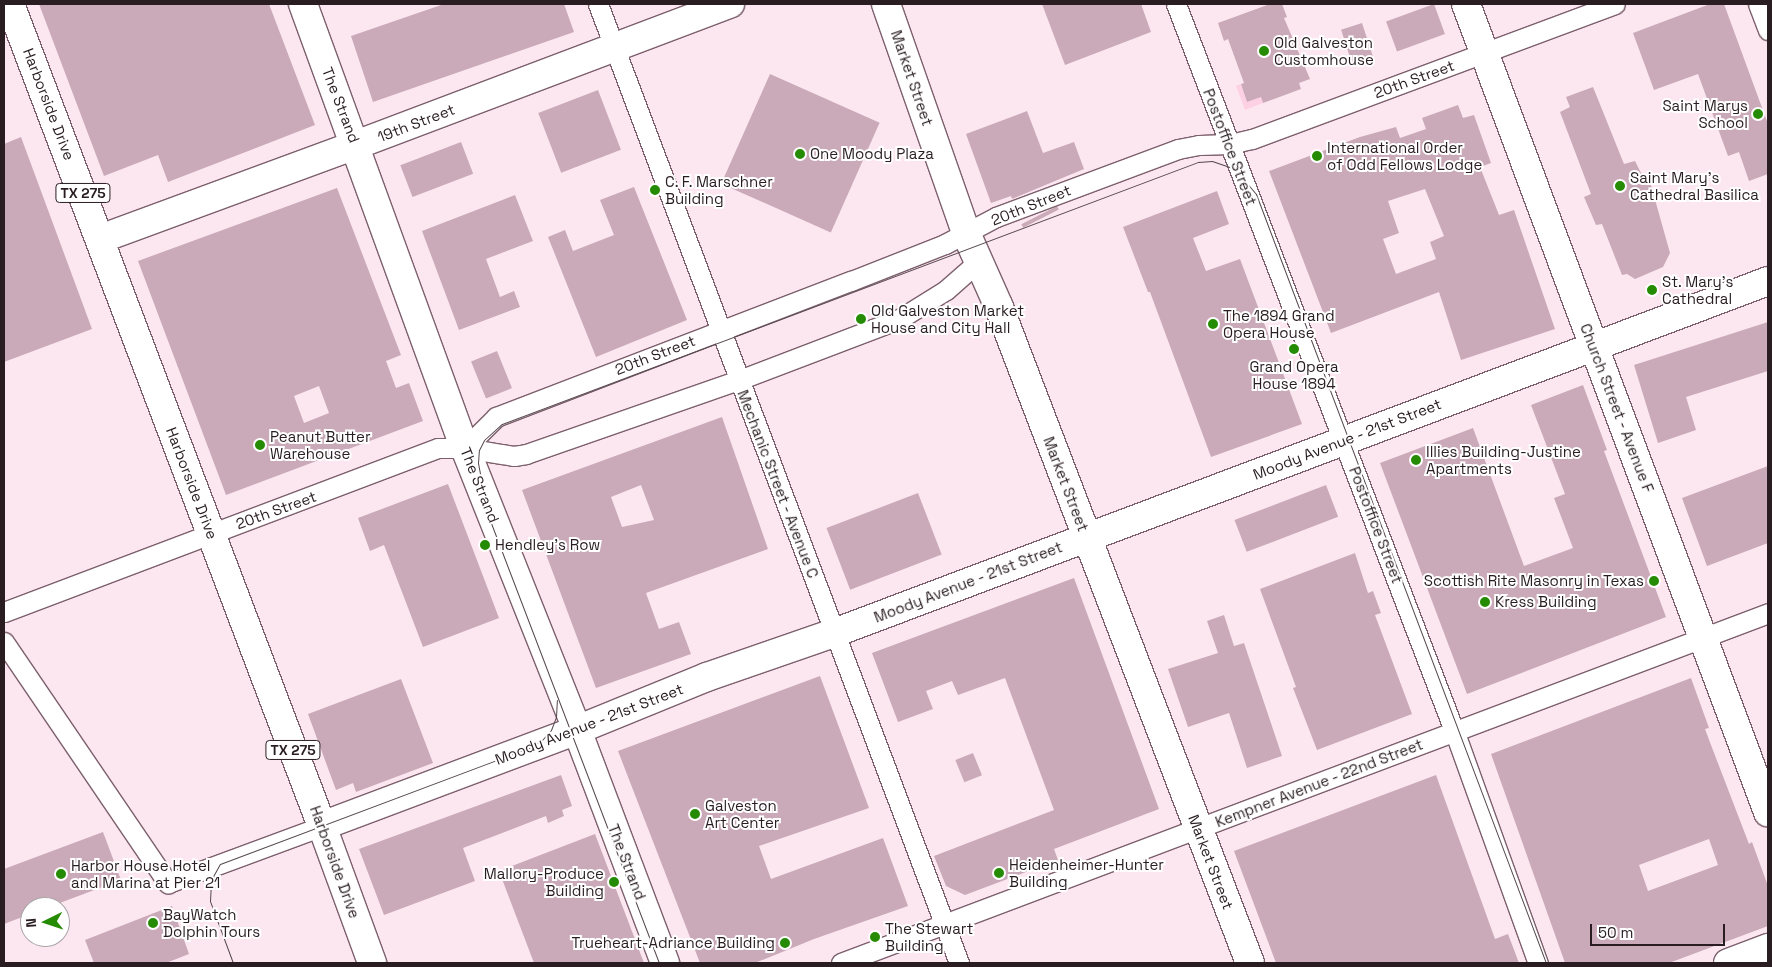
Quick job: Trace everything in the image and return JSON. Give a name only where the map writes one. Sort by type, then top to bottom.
[{"type":"main road","name":"Harborside Drive","points":[[10,4],[322,826],[372,963]]},
{"type":"main road","name":"The Strand","points":[[303,4],[464,448],[577,730],[665,963]]},
{"type":"main road","name":"19th Street","points":[[100,239],[356,146],[730,4]]},
{"type":"main road","name":"Market Street","points":[[886,4],[966,233],[979,260],[1250,963]]},
{"type":"main road","name":"Church Street - Avenue F","points":[[1466,4],[1768,812]]},
{"type":"main road","name":"Moody Avenue - 21st Street","points":[[322,826],[577,730],[707,677],[834,633],[1768,281]]},
{"type":"main road","points":[[1728,963],[1768,948]]},
{"type":"street","name":"Mechanic Street - Avenue C","points":[[598,4],[959,963]]},
{"type":"street","name":"Postoffice Street","points":[[1176,4],[1455,733],[1538,963]]},
{"type":"street","name":"20th Street","points":[[464,448],[496,417],[859,278],[966,233],[996,217],[1178,148],[1230,144],[1252,139],[1615,4]]},
{"type":"street","points":[[1758,4],[1768,30]]},
{"type":"street","name":"20th Street","points":[[4,612],[438,448],[464,448],[514,456],[526,454],[740,380],[901,318],[946,290],[979,260]]},
{"type":"street","name":"Kempner Avenue - 22nd Street","points":[[841,963],[1455,733],[1768,613]]},
{"type":"street","name":"Moody Avenue - 21st Street","points":[[4,642],[168,884],[322,826]]},
{"type":"shaded area","points":[[1241,84],[1247,102],[1261,97],[1263,103],[1245,110],[1236,86]]},
{"type":"building","points":[[39,4],[269,4],[315,125],[168,182],[158,155],[104,176]]},
{"type":"building","points":[[444,4],[564,4],[574,32],[373,102],[351,36]]},
{"type":"building","points":[[1042,4],[1141,4],[1151,32],[1065,65]]},
{"type":"building","name":"Old Galveston Customhouse","points":[[1270,4],[1282,4],[1287,17],[1284,18],[1310,79],[1299,83],[1301,89],[1263,103],[1261,97],[1247,102],[1241,84],[1244,83],[1228,39],[1224,41],[1218,23]]},
{"type":"building","points":[[1434,4],[1445,34],[1397,52],[1386,21]]},
{"type":"building","points":[[1710,4],[1724,4],[1768,124],[1768,174],[1749,181],[1739,152],[1728,156],[1698,74],[1654,90],[1633,33]]},
{"type":"building","points":[[1362,23],[1374,60],[1353,67],[1341,30]]},
{"type":"building","name":"One Moody Plaza","points":[[770,74],[880,123],[831,232],[721,184]]},
{"type":"building","name":"Saint Mary's Cathedral Basilica","points":[[1593,87],[1624,164],[1635,161],[1643,177],[1649,178],[1670,253],[1663,267],[1635,279],[1627,274],[1622,275],[1602,224],[1596,225],[1584,197],[1591,194],[1560,112],[1570,107],[1566,97]]},
{"type":"building","points":[[598,90],[621,150],[561,173],[538,113]]},
{"type":"building","points":[[1458,105],[1463,118],[1474,115],[1491,163],[1480,167],[1499,215],[1514,210],[1555,329],[1461,360],[1439,292],[1331,333],[1269,171],[1360,137],[1396,127],[1400,138],[1426,129],[1422,118]],"holes":[[[1425,189],[1444,236],[1430,242],[1436,259],[1396,274],[1383,239],[1399,233],[1388,201]]]},
{"type":"building","points":[[1027,111],[1043,153],[1074,142],[1084,169],[1012,199],[1011,196],[991,203],[966,134]]},
{"type":"building","points":[[21,137],[92,329],[4,362],[4,144]]},
{"type":"building","points":[[461,142],[473,174],[413,197],[400,165]]},
{"type":"building","points":[[634,187],[687,320],[596,357],[548,237],[565,230],[573,251],[614,235],[600,200]]},
{"type":"building","points":[[337,188],[401,355],[386,361],[396,388],[409,383],[423,421],[226,495],[138,261]],"holes":[[[319,386],[329,413],[304,423],[294,396]]]},
{"type":"building","points":[[1217,191],[1229,224],[1193,238],[1206,271],[1240,259],[1302,424],[1211,457],[1150,292],[1148,292],[1123,227]]},
{"type":"building","points":[[515,195],[533,241],[486,259],[500,297],[514,291],[520,307],[459,330],[422,231]]},
{"type":"building","points":[[1057,206],[1059,210],[1023,228],[1021,224]]},
{"type":"building","points":[[1768,322],[1768,371],[1686,397],[1696,430],[1658,443],[1634,365]]},
{"type":"building","points":[[497,351],[512,388],[486,399],[471,361]]},
{"type":"building","points":[[1583,385],[1607,450],[1604,451],[1666,617],[1467,694],[1380,463],[1473,428],[1524,566],[1573,548],[1554,498],[1565,494],[1531,405]]},
{"type":"building","points":[[722,417],[768,549],[646,593],[659,629],[679,622],[691,654],[596,688],[522,490]],"holes":[[[641,485],[654,520],[622,527],[611,497]]]},
{"type":"building","points":[[1768,466],[1768,543],[1707,566],[1682,498]]},
{"type":"building","points":[[448,484],[499,618],[423,647],[384,545],[370,551],[358,518]]},
{"type":"building","points":[[1326,485],[1338,517],[1247,552],[1235,520]]},
{"type":"building","points":[[918,493],[942,555],[850,590],[827,528]]},
{"type":"building","points":[[1355,553],[1368,593],[1373,591],[1381,613],[1375,615],[1412,714],[1317,750],[1293,688],[1296,687],[1260,589]]},
{"type":"building","points":[[1074,578],[1159,809],[1054,849],[1058,860],[965,895],[946,886],[934,856],[1054,810],[1005,678],[958,695],[952,681],[926,691],[933,709],[898,722],[872,653]]},
{"type":"building","points":[[1224,615],[1234,646],[1244,643],[1282,756],[1247,768],[1229,713],[1188,727],[1168,669],[1218,653],[1207,621]]},
{"type":"building","points":[[820,676],[869,808],[759,846],[771,879],[883,838],[908,906],[814,939],[755,963],[700,963],[618,751]]},
{"type":"building","points":[[1691,678],[1709,728],[1705,729],[1749,844],[1752,842],[1768,886],[1768,926],[1669,963],[1565,963],[1491,754]],"holes":[[[1709,839],[1718,865],[1648,891],[1639,865]]]},
{"type":"building","points":[[401,679],[433,763],[356,792],[353,783],[336,790],[308,714]]},
{"type":"building","points":[[973,753],[982,775],[964,782],[955,760]]},
{"type":"building","points":[[561,775],[572,806],[562,810],[564,816],[548,823],[546,816],[463,848],[475,881],[384,915],[359,849]]},
{"type":"building","points":[[1436,775],[1495,939],[1508,934],[1519,963],[1276,963],[1234,851]]},
{"type":"building","name":"Harbor House Hotel and Marina at Pier 21","points":[[103,832],[121,880],[70,899],[70,897],[20,897],[20,918],[4,924],[4,869]]},
{"type":"building","points":[[595,834],[644,963],[534,963],[499,871]]},
{"type":"building","name":"BayWatch Dolphin Tours","points":[[172,906],[189,954],[166,963],[94,963],[85,940]]},
{"type":"tram line","points":[[659,963],[488,516],[478,463],[479,450],[484,440],[502,424],[1198,162],[1212,161],[1235,169],[1256,194],[1546,963]]},
{"type":"tram line","points":[[233,963],[210,901],[211,880],[220,864],[529,748],[542,740],[551,730],[556,717],[557,700]]},
{"type":"place","name":"Old Galveston Customhouse","points":[[1264,51]]},
{"type":"place","name":"Saint Marys School","points":[[1758,114]]},
{"type":"place","name":"One Moody Plaza","points":[[800,154]]},
{"type":"place","name":"International Order of Odd Fellows Lodge","points":[[1317,156]]},
{"type":"place","name":"Saint Mary's Cathedral Basilica","points":[[1620,186]]},
{"type":"place","name":"C. F. Marschner Building","points":[[655,190]]},
{"type":"place","name":"St. Mary's Cathedral","points":[[1652,290]]},
{"type":"place","name":"Old Galveston Market House and City Hall","points":[[861,319]]},
{"type":"place","name":"The 1894 Grand Opera House","points":[[1213,324]]},
{"type":"place","name":"Grand Opera House 1894","points":[[1294,349]]},
{"type":"place","name":"Peanut Butter Warehouse","points":[[260,445]]},
{"type":"place","name":"Illies Building-Justine Apartments","points":[[1416,460]]},
{"type":"place","name":"Hendley's Row","points":[[485,545]]},
{"type":"place","name":"Scottish Rite Masonry in Texas","points":[[1654,581]]},
{"type":"place","name":"Kress Building","points":[[1485,602]]},
{"type":"place","name":"Galveston Art Center","points":[[695,814]]},
{"type":"place","name":"Heidenheimer-Hunter Building","points":[[999,873]]},
{"type":"place","name":"Harbor House Hotel and Marina at Pier 21","points":[[61,874]]},
{"type":"place","name":"Mallory-Produce Building","points":[[614,882]]},
{"type":"place","name":"BayWatch Dolphin Tours","points":[[153,923]]},
{"type":"place","name":"The Stewart Building","points":[[875,937]]},
{"type":"place","name":"Trueheart-Adriance Building","points":[[785,943]]}]
